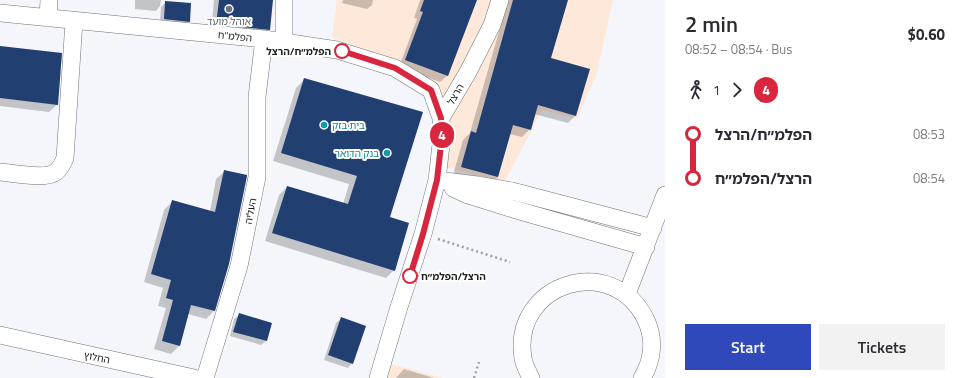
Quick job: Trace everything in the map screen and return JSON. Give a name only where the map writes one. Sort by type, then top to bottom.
[{"type":"street","points":[[48,18],[49,0]]},
{"type":"street","points":[[284,0],[284,41]]},
{"type":"street","name":"הרצל","points":[[441,118],[468,72],[492,24],[500,0]]},
{"type":"street","name":"הפלמ\"ח","points":[[0,13],[284,41],[337,50],[395,68],[431,90],[441,118]]},
{"type":"street","points":[[0,172],[45,176],[56,172],[62,165],[65,158],[74,21]]},
{"type":"street","name":"העליה","points":[[205,378],[239,266],[257,177],[257,97],[264,39]]},
{"type":"street","points":[[378,378],[423,234],[437,180],[442,136],[441,118]]},
{"type":"street","points":[[437,180],[512,191],[653,228]]},
{"type":"street","points":[[437,180],[468,194],[513,209],[646,247]]},
{"type":"street","points":[[627,294],[665,195]]},
{"type":"street","points":[[530,378],[523,359],[522,336],[529,315],[543,297],[562,285],[585,281],[607,284],[627,294],[641,310],[650,328],[652,348],[648,369],[642,378]]},
{"type":"street","name":"החלוץ","points":[[0,335],[194,378]]},
{"type":"path","points":[[423,234],[510,262]]},
{"type":"path","points":[[474,378],[479,362]]},
{"type":"shaded area","points":[[337,0],[613,0],[596,76],[577,119],[542,110],[504,183],[434,164],[444,97],[397,62],[332,37]]},
{"type":"shaded area","points":[[391,364],[443,378],[387,378]]},
{"type":"building","points":[[219,0],[273,0],[270,30],[242,27],[243,20],[217,17]]},
{"type":"building","points":[[424,0],[477,0],[448,76],[405,60],[423,12],[420,11]]},
{"type":"building","points":[[513,0],[568,0],[551,58],[590,69],[576,116],[538,105],[531,130],[513,125],[498,177],[461,167],[471,131],[476,133]]},
{"type":"building","points":[[165,1],[191,3],[190,22],[164,19]]},
{"type":"building","points":[[0,46],[62,53],[58,105],[0,98]]},
{"type":"building","points":[[304,78],[423,112],[390,217],[409,223],[395,271],[272,233],[287,186],[348,204],[357,176],[281,153]]},
{"type":"building","points":[[224,170],[247,176],[229,264],[215,311],[191,305],[180,346],[162,341],[173,300],[166,298],[171,280],[151,274],[172,200],[215,212]]},
{"type":"building","points":[[239,313],[272,323],[267,341],[233,332]]},
{"type":"building","points":[[341,317],[366,326],[353,364],[328,355]]},
{"type":"bus line","name":"4","points":[[342,51],[395,68],[431,90],[441,118],[442,136],[437,180],[410,276]]},
{"type":"place","name":"אוהל מועד","points":[[229,9]]},
{"type":"place","name":"הפלמ״ח/הרצל","points":[[342,51]]},
{"type":"place","name":"בית בזק","points":[[324,125]]},
{"type":"place","name":"בנק הדואר","points":[[387,153]]},
{"type":"place","name":"הרצל/הפלמ״ח","points":[[410,276]]}]
